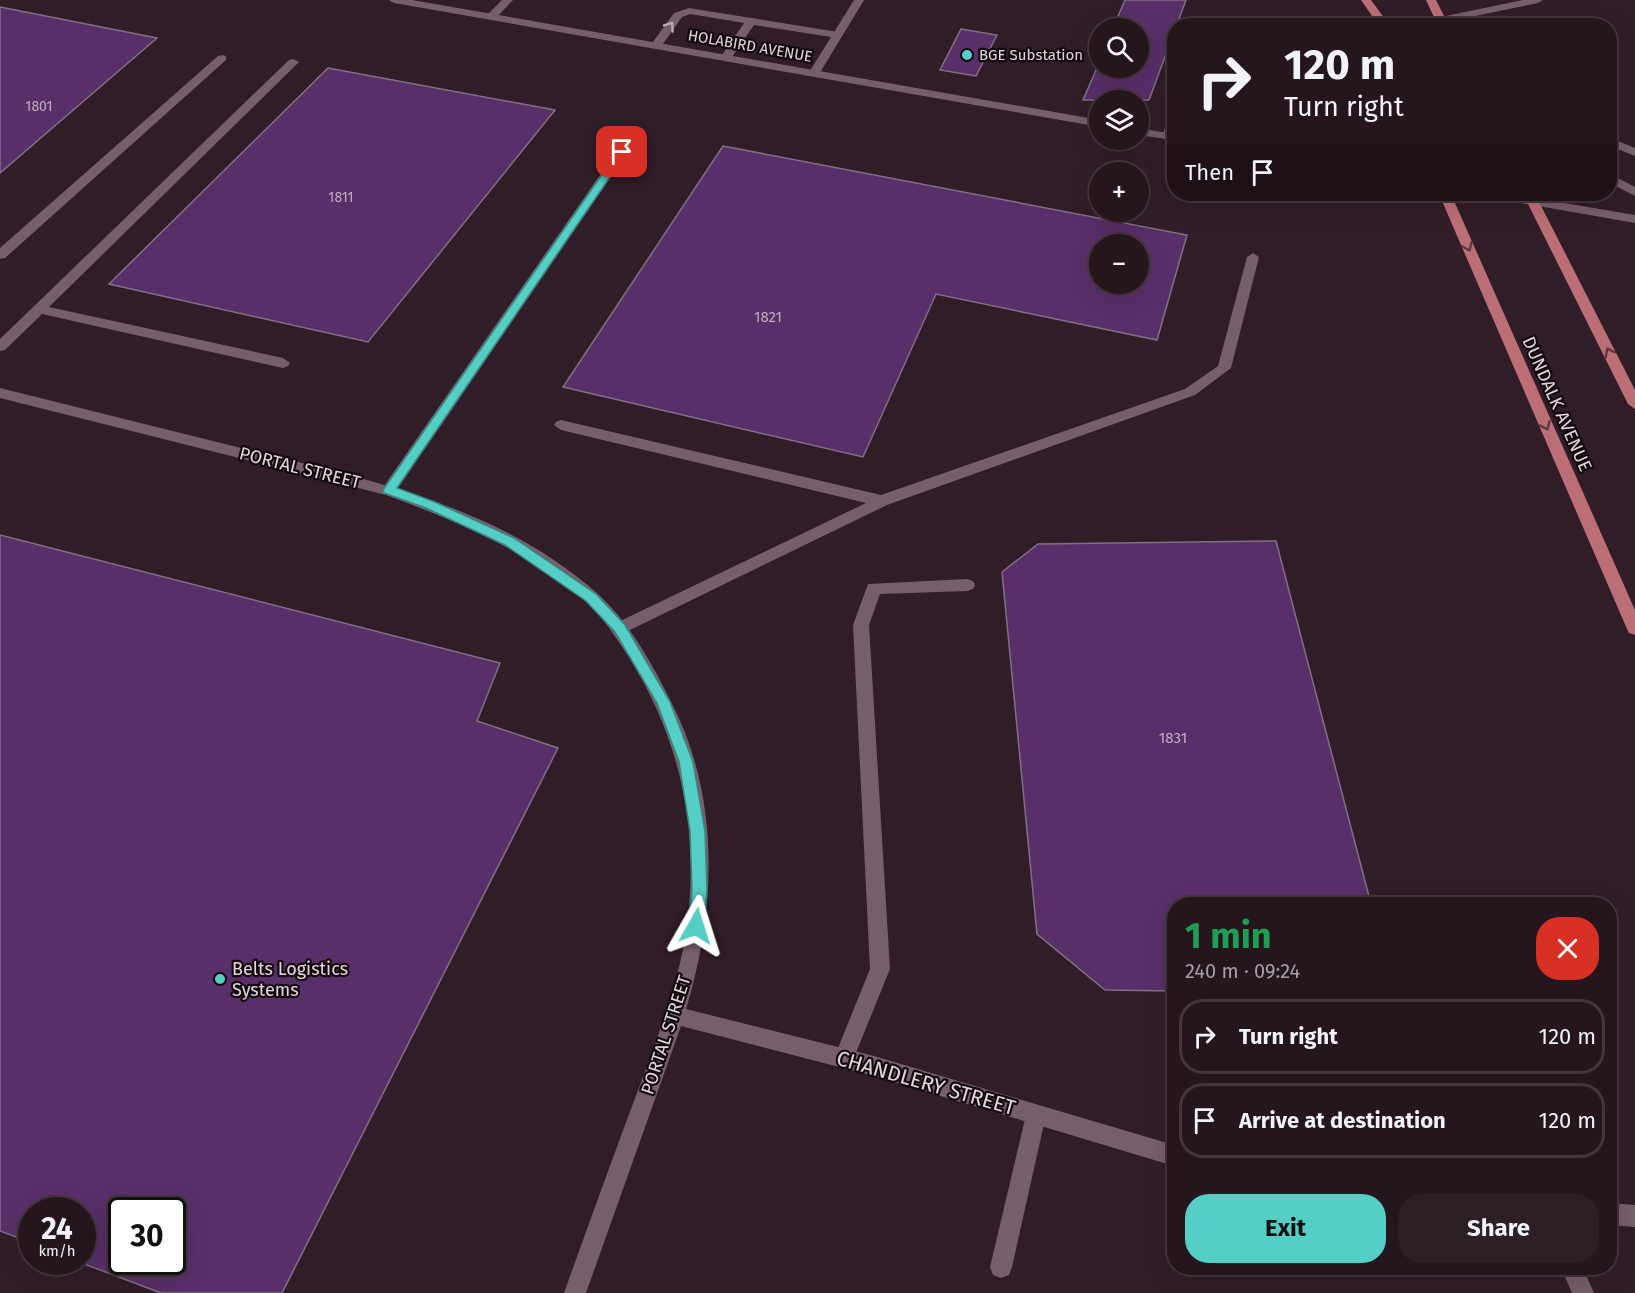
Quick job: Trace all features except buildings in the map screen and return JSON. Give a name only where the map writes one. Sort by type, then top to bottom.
[{"type":"main road","points":[[1359,0],[1367,18]]},
{"type":"main road","points":[[1366,0],[1379,18]]},
{"type":"main road","points":[[1431,0],[1440,18]]},
{"type":"main road","name":"DUNDALK AVENUE","points":[[1448,201],[1635,629]]},
{"type":"main road","points":[[1533,201],[1635,404]]},
{"type":"street","name":"HOLABIRD AVENUE","points":[[394,0],[411,1],[1089,122]]},
{"type":"street","points":[[491,17],[508,0]]},
{"type":"street","points":[[814,74],[859,0]]},
{"type":"street","points":[[1464,18],[1538,0]]},
{"type":"street","points":[[656,46],[678,15],[689,11],[838,35]]},
{"type":"street","points":[[726,58],[751,21]]},
{"type":"street","points":[[0,255],[222,58]]},
{"type":"street","points":[[0,346],[293,62]]},
{"type":"street","points":[[1149,133],[1167,136]]},
{"type":"street","points":[[1617,147],[1635,152]]},
{"type":"street","points":[[389,490],[622,152]]},
{"type":"street","points":[[1617,182],[1635,192]]},
{"type":"street","points":[[1550,201],[1635,219]]},
{"type":"street","points":[[620,628],[882,501],[1190,392],[1224,368],[1252,257]]},
{"type":"street","points":[[39,309],[283,363]]},
{"type":"street","name":"PORTAL STREET","points":[[0,393],[389,490],[431,505],[510,542],[591,597],[620,628],[663,702],[686,762],[698,831],[700,890],[694,944],[676,1016],[575,1293]]},
{"type":"street","points":[[561,425],[882,501]]},
{"type":"street","points":[[844,1058],[880,969],[861,625],[874,588],[967,585]]},
{"type":"street","name":"CHANDLERY STREET","points":[[676,1016],[844,1058],[1167,1154]]},
{"type":"street","points":[[1001,1267],[1036,1115]]},
{"type":"street","points":[[1617,1215],[1635,1216]]},
{"type":"street","points":[[1575,1275],[1583,1293]]},
{"type":"place","name":"BGE Substation","points":[[967,55]]},
{"type":"place","name":"Belts Logistics Systems","points":[[220,979]]},
{"type":"route","points":[[622,152],[389,490],[431,505],[510,542],[556,571],[591,597],[620,628],[663,702],[686,762],[698,831],[700,890],[696,926]]}]
